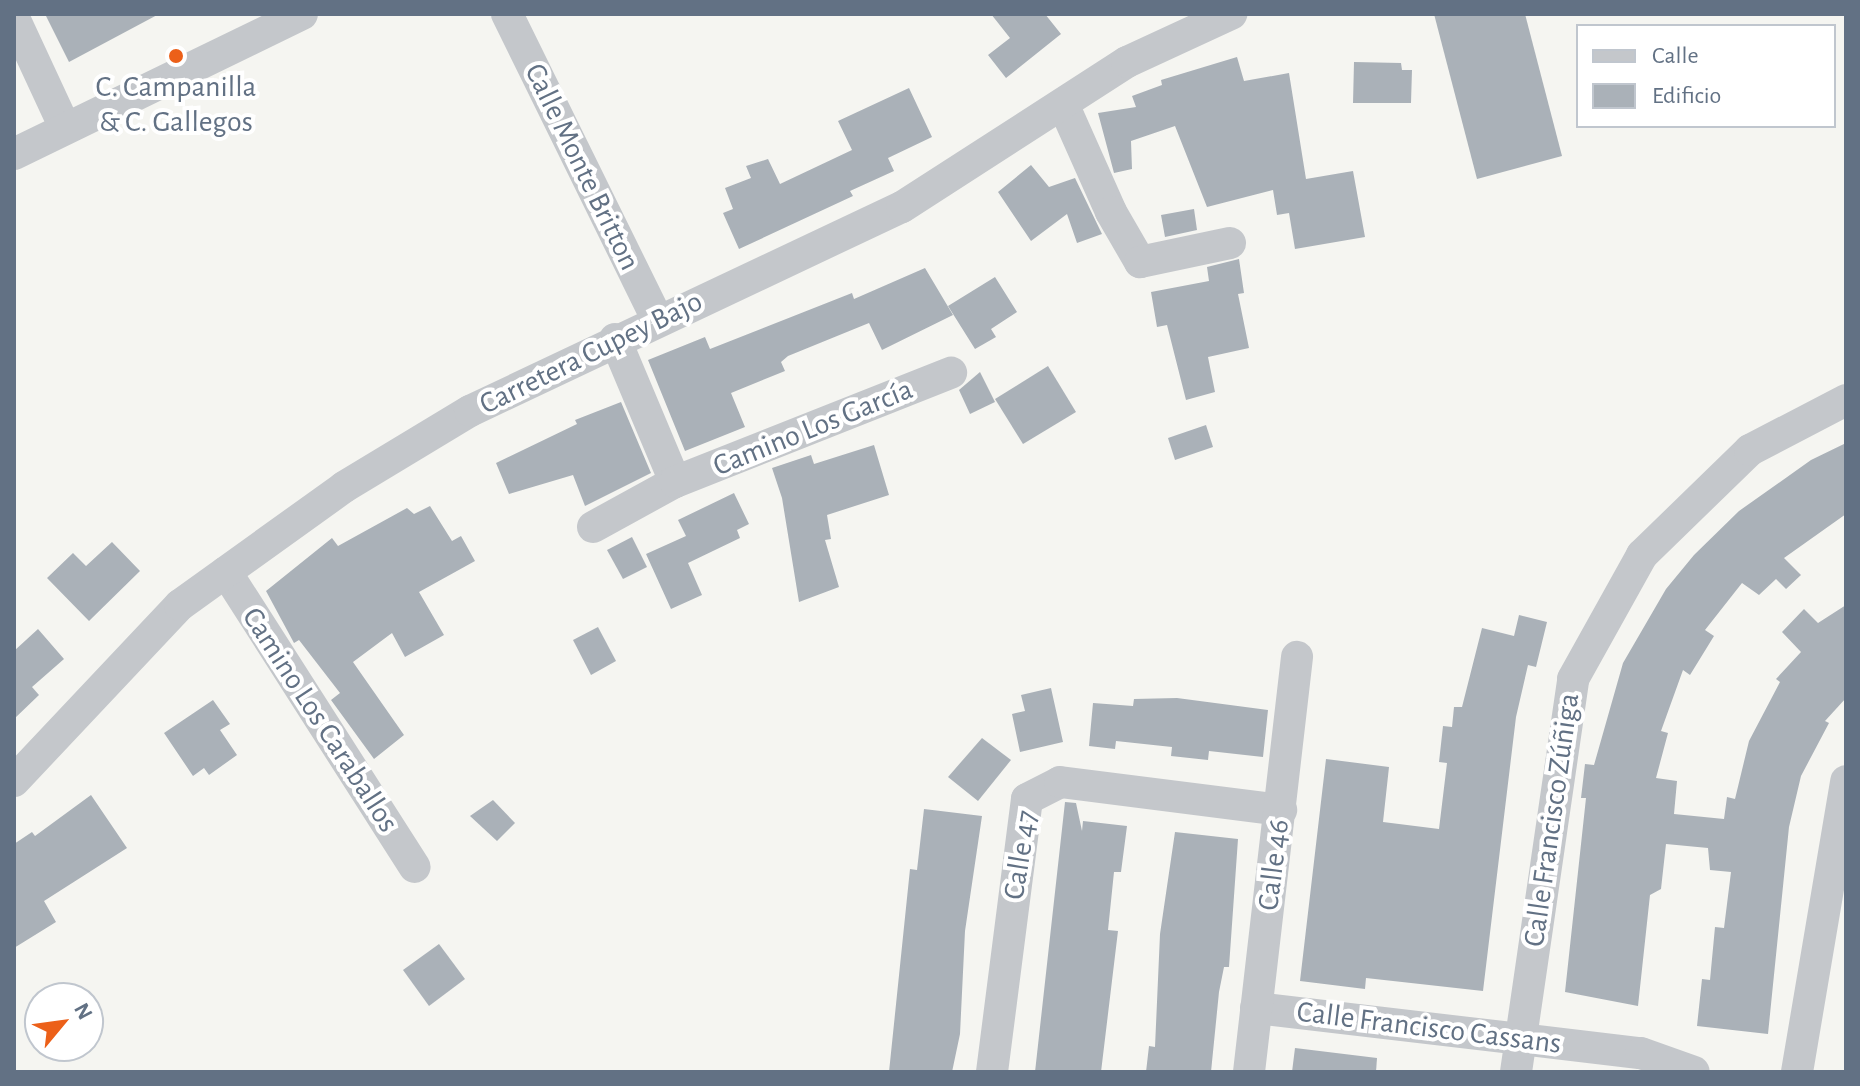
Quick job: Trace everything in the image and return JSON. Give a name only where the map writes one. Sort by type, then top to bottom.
[{"type":"street","points":[[14,154],[253,24],[302,14]]},
{"type":"street","name":"Calle Monte Britton","points":[[507,14],[657,319]]},
{"type":"street","name":"Carretera Cupey Bajo","points":[[14,781],[180,605],[344,487],[470,411],[657,319],[902,207],[1127,62],[1231,14]]},
{"type":"street","points":[[14,18],[65,128]]},
{"type":"street","points":[[1063,104],[1111,212],[1140,262],[1230,243]]},
{"type":"street","name":"Camino Los García","points":[[615,339],[675,482]]},
{"type":"street","name":"Camino Los García","points":[[593,527],[675,482],[951,373]]},
{"type":"street","name":"Calle Francisco Zúñiga","points":[[1516,1072],[1573,679],[1642,555],[1750,450],[1846,400]]},
{"type":"street","name":"Camino Los Caraballos","points":[[226,572],[415,867]]},
{"type":"street","name":"Calle 46","points":[[1249,1072],[1297,657]]},
{"type":"street","points":[[1797,1072],[1846,781]]},
{"type":"street","name":"Calle 47","points":[[992,1072],[1027,799],[1060,782],[1281,810]]},
{"type":"street","name":"Calle Francisco Cassans","points":[[1256,1008],[1641,1053],[1694,1072]]},
{"type":"building","points":[[45,14],[159,14],[69,62]]},
{"type":"building","points":[[991,14],[1045,14],[1061,34],[1006,78],[988,55],[1010,38]]},
{"type":"building","points":[[1434,14],[1525,14],[1562,156],[1477,179]]},
{"type":"building","points":[[1237,57],[1244,81],[1289,73],[1306,179],[1353,171],[1365,237],[1295,249],[1289,213],[1277,215],[1273,190],[1207,207],[1175,126],[1131,141],[1132,169],[1114,173],[1098,113],[1136,107],[1132,96],[1162,85],[1161,80]]},
{"type":"building","points":[[1354,62],[1401,63],[1402,70],[1412,70],[1411,103],[1353,103]]},
{"type":"building","points":[[909,88],[932,137],[888,158],[894,171],[850,191],[853,196],[739,249],[723,213],[733,209],[725,188],[751,178],[746,166],[768,159],[780,184],[852,150],[838,121]]},
{"type":"building","points":[[1031,165],[1049,187],[1075,178],[1102,234],[1077,243],[1067,214],[1031,241],[998,192]]},
{"type":"building","points":[[1194,209],[1197,230],[1165,237],[1161,215]]},
{"type":"building","points":[[1239,259],[1244,293],[1238,294],[1249,348],[1208,357],[1215,392],[1186,400],[1167,325],[1157,327],[1151,292],[1209,281],[1207,267]]},
{"type":"building","points":[[925,268],[953,315],[882,350],[869,323],[788,356],[781,362],[785,371],[731,393],[745,427],[685,451],[648,360],[705,337],[710,349],[852,293],[854,299]]},
{"type":"building","points":[[995,277],[1017,312],[991,329],[996,337],[975,349],[948,306]]},
{"type":"building","points":[[1048,366],[1076,412],[1023,444],[995,399]]},
{"type":"building","points":[[980,372],[995,402],[970,414],[959,390]]},
{"type":"building","points":[[621,402],[651,473],[585,506],[573,475],[509,494],[496,463],[577,424],[575,420]]},
{"type":"building","points":[[1206,425],[1213,447],[1175,460],[1168,438]]},
{"type":"building","points":[[1846,443],[1846,514],[1784,558],[1801,575],[1786,589],[1776,579],[1759,595],[1742,583],[1705,630],[1714,636],[1690,675],[1683,670],[1661,731],[1668,733],[1656,778],[1677,781],[1674,814],[1724,819],[1727,797],[1735,799],[1749,741],[1780,682],[1776,679],[1801,652],[1782,632],[1804,609],[1818,623],[1846,605],[1846,698],[1825,721],[1829,723],[1801,776],[1789,827],[1768,1034],[1697,1026],[1702,979],[1710,980],[1715,927],[1724,928],[1731,872],[1710,870],[1708,848],[1666,844],[1661,889],[1650,895],[1638,1006],[1565,992],[1586,798],[1581,798],[1585,764],[1594,765],[1623,663],[1666,589],[1694,555],[1739,511],[1811,460]]},
{"type":"building","points":[[874,445],[889,495],[827,515],[831,539],[825,540],[839,587],[799,602],[782,498],[772,468],[811,455],[814,464]]},
{"type":"building","points":[[734,493],[749,524],[737,530],[740,538],[688,563],[702,595],[671,609],[646,554],[686,536],[678,520]]},
{"type":"building","points":[[430,506],[452,541],[461,536],[475,561],[419,592],[444,635],[405,657],[392,633],[353,662],[404,735],[374,759],[331,700],[340,693],[299,640],[294,643],[266,591],[332,538],[338,546],[407,508],[414,514]]},
{"type":"building","points":[[632,537],[647,567],[623,579],[607,550]]},
{"type":"building","points":[[112,542],[140,571],[89,621],[47,578],[73,553],[86,566]]},
{"type":"building","points":[[1519,615],[1547,622],[1536,667],[1528,665],[1516,717],[1483,991],[1366,978],[1365,989],[1300,981],[1326,759],[1389,767],[1383,822],[1439,829],[1447,763],[1439,762],[1443,726],[1452,727],[1454,707],[1462,707],[1482,628],[1514,636]]},
{"type":"building","points":[[598,627],[616,661],[591,675],[573,640]]},
{"type":"building","points":[[38,629],[64,659],[32,687],[39,695],[14,719],[14,651]]},
{"type":"building","points":[[1051,688],[1063,742],[1020,752],[1012,714],[1025,711],[1021,695]]},
{"type":"building","points":[[1177,698],[1268,710],[1263,757],[1209,751],[1208,760],[1171,756],[1172,747],[1116,741],[1115,749],[1089,746],[1093,703],[1133,706],[1134,699]]},
{"type":"building","points":[[213,700],[230,724],[220,730],[237,755],[209,775],[204,768],[193,776],[164,733]]},
{"type":"building","points":[[982,738],[1011,760],[978,801],[948,777]]},
{"type":"building","points":[[91,795],[127,848],[44,901],[56,922],[14,948],[14,844],[32,832],[35,836]]},
{"type":"building","points":[[493,800],[515,823],[497,841],[470,816]]},
{"type":"building","points":[[1065,802],[1076,803],[1082,831],[1083,821],[1127,826],[1121,872],[1114,872],[1108,930],[1118,931],[1101,1072],[1035,1072]]},
{"type":"building","points":[[924,809],[982,816],[965,931],[960,1034],[952,1072],[889,1072],[910,869],[917,870]]},
{"type":"building","points":[[1175,832],[1238,839],[1229,967],[1224,967],[1219,992],[1211,1072],[1146,1072],[1149,1046],[1155,1047],[1160,934]]},
{"type":"building","points":[[439,944],[465,979],[429,1006],[403,970]]},
{"type":"building","points":[[1295,1048],[1377,1058],[1376,1072],[1292,1072]]},
{"type":"place","name":"C. Campanilla & C. Gallegos","points":[[176,56]]}]
